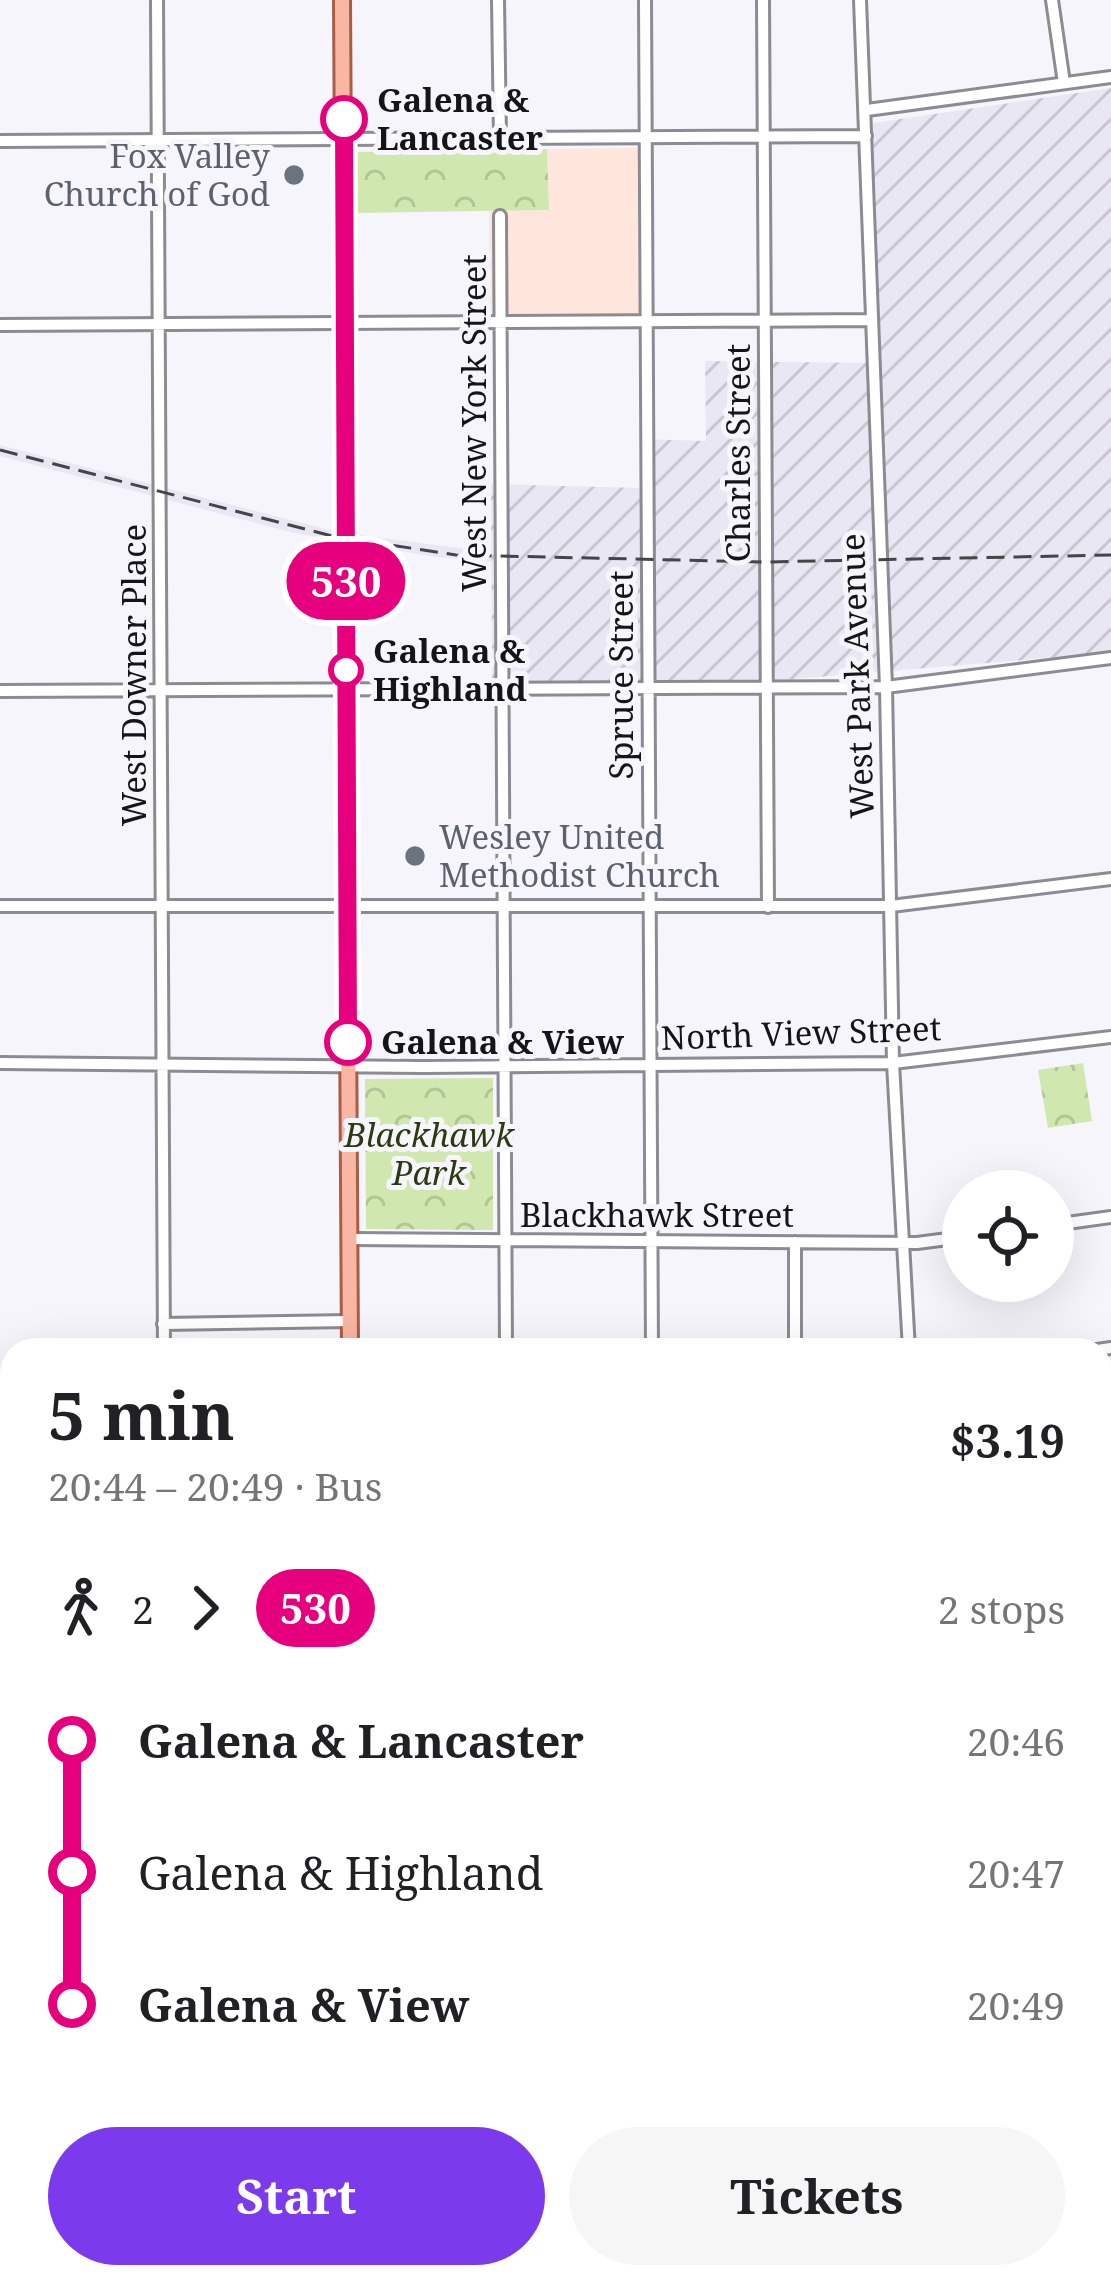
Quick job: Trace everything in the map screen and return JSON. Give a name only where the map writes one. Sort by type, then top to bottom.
[{"type":"main road","points":[[342,0],[350,1338]]},
{"type":"street","name":"West Downer Place","points":[[157,0],[164,1338]]},
{"type":"street","points":[[498,0],[500,137]]},
{"type":"street","name":"Spruce Street","points":[[644,0],[652,1338]]},
{"type":"street","name":"Charles Street","points":[[764,0],[768,907]]},
{"type":"street","name":"West Park Avenue","points":[[860,0],[886,687],[893,1063],[908,1338]]},
{"type":"street","points":[[1052,0],[1064,82]]},
{"type":"street","points":[[867,110],[1111,77]]},
{"type":"street","points":[[0,141],[866,136]]},
{"type":"street","name":"West New York Street","points":[[500,216],[506,1338]]},
{"type":"street","points":[[0,325],[871,320]]},
{"type":"street","points":[[0,691],[886,687],[1111,658]]},
{"type":"street","points":[[0,906],[891,906],[1111,879]]},
{"type":"street","name":"North View Street","points":[[0,1063],[348,1067],[893,1063],[1111,1037]]},
{"type":"street","points":[[1074,1222],[1111,1217]]},
{"type":"street","name":"Blackhawk Street","points":[[350,1239],[903,1243],[942,1239]]},
{"type":"street","points":[[795,1242],[795,1338]]},
{"type":"street","points":[[164,1324],[350,1321]]},
{"type":"shaded area","points":[[1111,88],[1111,653],[756,682],[492,683],[491,484],[641,488],[640,439],[706,441],[705,361],[875,363],[873,123]]},
{"type":"shaded area","points":[[640,148],[640,316],[490,319],[489,211],[549,210],[547,149]]},
{"type":"shaded area","points":[[0,445],[337,532],[519,556],[495,562],[436,557],[294,533],[0,456]]},
{"type":"green space","points":[[547,149],[549,210],[355,213],[353,152]]},
{"type":"green space","points":[[1083,1063],[1092,1121],[1048,1128],[1038,1070]]},
{"type":"green space","name":"Blackhawk Park","points":[[493,1078],[493,1230],[366,1229],[365,1079]]},
{"type":"railway","points":[[0,450],[332,536],[456,555],[765,562],[1111,555]]},
{"type":"bus line","name":"530","points":[[344,119],[348,1042]]},
{"type":"place","name":"Galena & Lancaster","points":[[344,119]]},
{"type":"place","name":"Fox Valley Church of God","points":[[294,175]]},
{"type":"place","name":"Galena & Highland","points":[[346,670]]},
{"type":"place","name":"Wesley United Methodist Church","points":[[415,856]]},
{"type":"place","name":"Galena & View","points":[[348,1042]]}]
